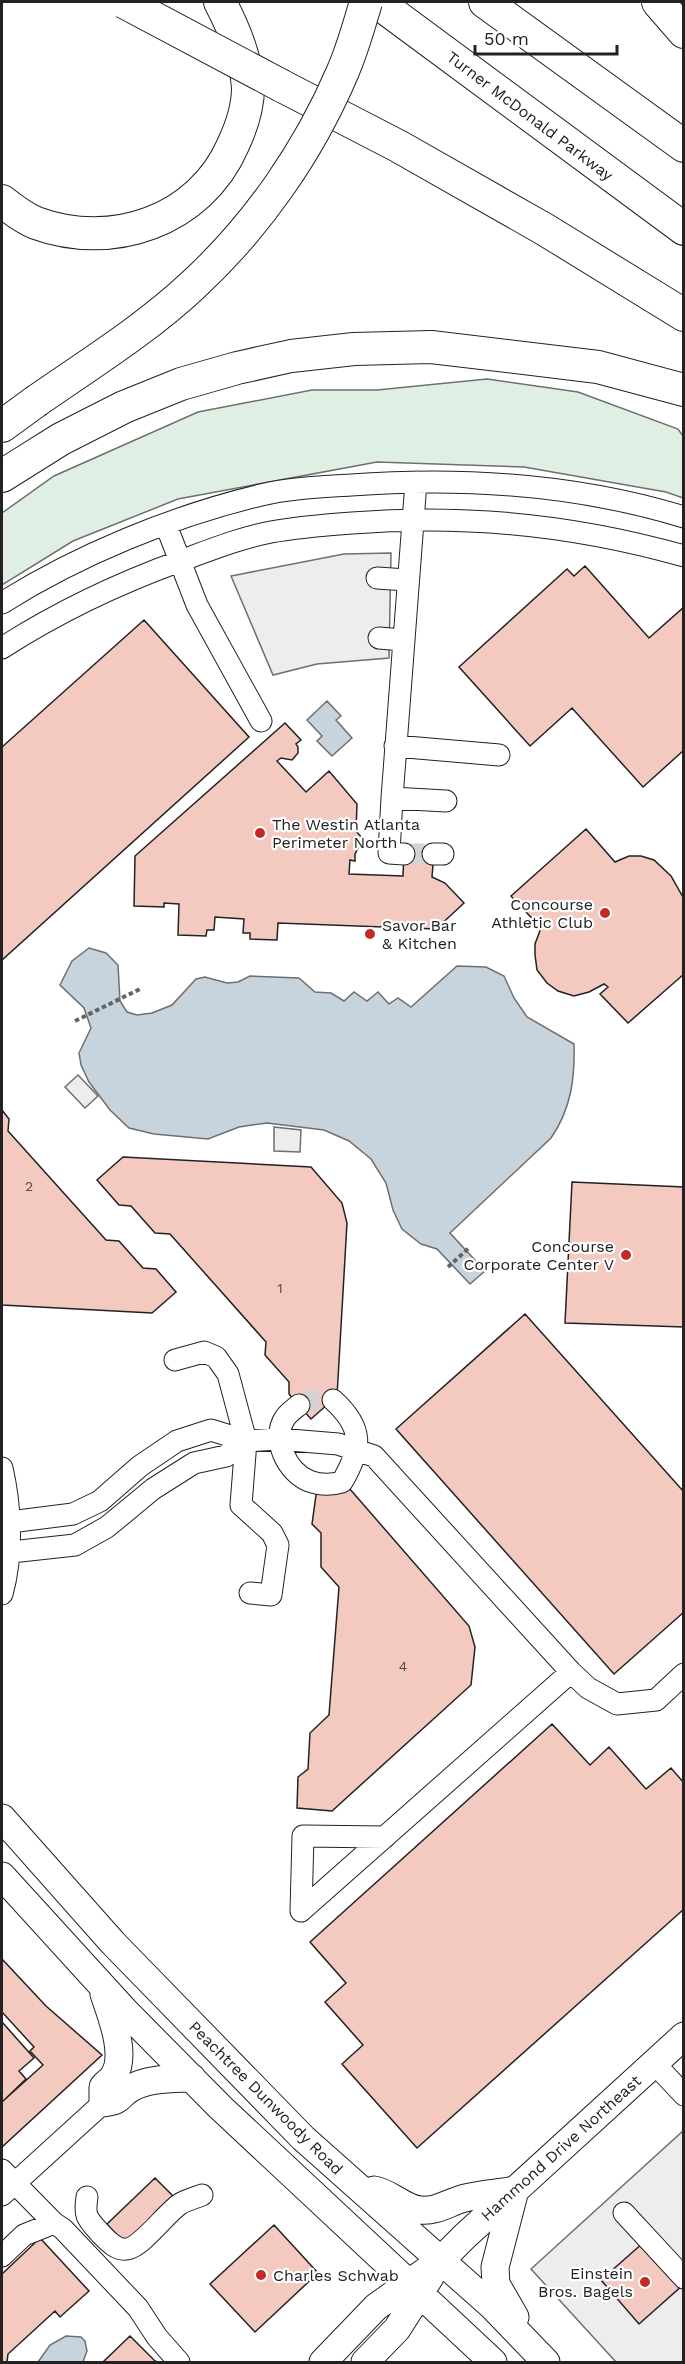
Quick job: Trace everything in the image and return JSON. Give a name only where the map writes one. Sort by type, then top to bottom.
[{"type":"highway","points":[[124,2],[398,146],[544,229],[684,315]]},
{"type":"highway","points":[[2,201],[34,222],[57,229],[102,233],[141,227],[171,215],[204,191],[227,160],[243,125],[248,88],[238,36],[220,2]]},
{"type":"highway","points":[[2,426],[141,327],[192,286],[241,237],[282,181],[319,123],[344,69],[366,2]]},
{"type":"highway","name":"Turner McDonald Parkway","points":[[377,2],[684,229]]},
{"type":"highway","points":[[485,2],[684,146]]},
{"type":"highway","points":[[658,2],[684,32]]},
{"type":"highway","points":[[2,476],[61,439],[134,403],[181,384],[291,356],[354,349],[431,347],[598,367],[684,390]]},
{"type":"main road","name":"Peachtree Dunwoody Road","points":[[2,1818],[113,1943],[303,2138],[492,2306],[543,2359]]},
{"type":"main road","points":[[2,1876],[101,1984],[192,2078],[309,2191],[493,2362]]},
{"type":"main road","points":[[101,1984],[118,2044],[115,2075],[103,2086],[103,2103],[117,2101],[130,2088],[147,2082],[192,2078]]},
{"type":"main road","name":"Hammond Drive Northeast","points":[[365,2362],[397,2329],[415,2288],[440,2261],[684,2036]]},
{"type":"main road","points":[[359,2189],[380,2191],[397,2203],[419,2210],[434,2210],[464,2199],[515,2190],[495,2267],[496,2284],[501,2296],[543,2359]]},
{"type":"main road","name":"Hammond Drive Northeast","points":[[323,2362],[376,2307],[415,2288]]},
{"type":"street","points":[[2,603],[21,590],[92,555],[165,525],[215,507],[264,494],[311,488],[416,482],[478,482],[546,488],[646,505],[684,517]]},
{"type":"street","points":[[404,854],[389,853],[411,520],[416,482]]},
{"type":"street","points":[[2,648],[40,623],[78,603],[178,561],[226,543],[271,532],[315,526],[411,520],[476,521],[574,530],[636,542],[684,556]]},
{"type":"street","points":[[165,525],[197,605],[261,721]]},
{"type":"street","points":[[377,578],[407,580]]},
{"type":"street","points":[[379,638],[403,640]]},
{"type":"street","points":[[395,746],[499,755]]},
{"type":"street","points":[[392,798],[446,801]]},
{"type":"street","points":[[175,1360],[204,1352],[216,1357],[228,1374],[246,1441],[241,1505],[272,1533],[278,1545],[271,1595],[249,1593]]},
{"type":"street","points":[[298,1405],[284,1419],[279,1439],[288,1462],[300,1476],[310,1482],[322,1484],[342,1482],[356,1458],[356,1433],[352,1422],[333,1400]]},
{"type":"street","points":[[5,1523],[73,1514],[100,1501],[140,1466],[177,1441],[211,1430],[246,1441],[279,1439],[338,1444],[374,1456],[570,1672],[588,1688],[617,1704],[656,1700],[684,1674]]},
{"type":"street","points":[[5,1553],[75,1545],[107,1527],[153,1489],[194,1464],[225,1456],[246,1441]]},
{"type":"street","points":[[2,1468],[7,1490],[5,1523],[7,1576],[2,1594]]},
{"type":"street","points":[[385,1837],[303,1836],[301,1911],[385,1837],[570,1672]]},
{"type":"street","points":[[654,2063],[684,2095]]},
{"type":"street","points":[[103,2103],[6,2183],[63,2229],[112,2279],[138,2308],[157,2337],[179,2362]]},
{"type":"street","points":[[87,2197],[85,2212],[87,2218],[111,2244],[124,2250],[144,2238],[180,2204],[202,2195]]},
{"type":"street","points":[[624,2213],[684,2278]]},
{"type":"street","points":[[2,2256],[24,2235],[54,2223]]},
{"type":"path","points":[[75,1021],[140,989]]},
{"type":"path","points":[[448,1267],[470,1246]]},
{"type":"green space","points":[[487,379],[578,392],[678,429],[683,436],[683,498],[666,492],[524,467],[377,462],[178,499],[73,541],[2,585],[2,513],[54,476],[198,412],[312,390],[377,390]]},
{"type":"shaded area","points":[[391,553],[389,658],[317,664],[273,675],[231,576],[344,554]]},
{"type":"shaded area","points":[[327,701],[341,716],[336,720],[352,738],[332,756],[317,741],[322,736],[307,720]]},
{"type":"shaded area","points":[[89,948],[106,953],[118,965],[120,1001],[127,1012],[137,1015],[152,1013],[172,1005],[196,979],[205,977],[227,983],[238,982],[250,976],[299,978],[315,992],[331,993],[344,1001],[354,992],[367,1001],[378,992],[389,1004],[398,998],[411,1007],[457,966],[486,967],[504,976],[514,998],[527,1017],[574,1044],[574,1069],[567,1105],[551,1138],[450,1233],[485,1271],[470,1284],[437,1249],[421,1244],[402,1229],[393,1210],[386,1183],[371,1159],[349,1141],[324,1130],[267,1123],[239,1127],[208,1139],[154,1134],[129,1128],[110,1110],[89,1082],[81,1065],[79,1053],[91,1028],[84,1008],[60,985],[72,961]]},
{"type":"shaded area","points":[[78,1075],[98,1096],[85,1108],[65,1087]]},
{"type":"shaded area","points":[[274,1127],[301,1130],[300,1152],[274,1151]]},
{"type":"shaded area","points":[[683,2131],[683,2362],[616,2362],[531,2269]]},
{"type":"shaded area","points":[[66,2336],[81,2337],[85,2341],[87,2351],[83,2362],[38,2362],[50,2345]]},
{"type":"building","points":[[585,566],[649,638],[684,607],[684,750],[643,787],[572,708],[530,746],[459,667],[567,569],[574,576]]},
{"type":"building","points":[[144,620],[249,737],[2,960],[2,747]]},
{"type":"building","name":"The Westin Atlanta Perimeter North","points":[[285,723],[301,740],[296,744],[298,753],[292,760],[281,758],[277,761],[306,792],[329,771],[357,804],[356,831],[363,839],[355,854],[355,861],[350,860],[349,874],[403,876],[404,851],[434,852],[432,877],[445,883],[464,903],[436,929],[278,923],[277,940],[250,939],[250,933],[243,933],[244,919],[215,917],[214,930],[207,930],[206,936],[178,935],[179,904],[164,903],[164,907],[134,906],[135,856]]},
{"type":"building","name":"Concourse Athletic Club","points":[[586,829],[615,862],[629,856],[641,856],[654,860],[671,876],[684,899],[684,974],[628,1023],[600,994],[608,987],[604,984],[589,992],[574,996],[558,991],[547,983],[537,970],[535,955],[535,944],[541,928],[511,896]]},
{"type":"building","points":[[2,1110],[9,1119],[8,1131],[106,1240],[119,1241],[143,1268],[156,1269],[176,1292],[152,1313],[2,1305]]},
{"type":"building","points":[[123,1157],[311,1167],[342,1203],[347,1223],[337,1396],[311,1419],[289,1394],[289,1382],[265,1355],[266,1342],[170,1234],[155,1233],[131,1206],[119,1205],[97,1180]]},
{"type":"building","name":"Concourse Corporate Center V","points":[[572,1182],[684,1187],[684,1327],[565,1323]]},
{"type":"building","points":[[525,1314],[684,1492],[684,1612],[614,1674],[396,1429]]},
{"type":"building","points":[[317,1488],[349,1488],[469,1626],[475,1647],[471,1685],[332,1811],[297,1808],[298,1777],[308,1769],[310,1733],[329,1715],[339,1587],[321,1567],[321,1533],[312,1524]]},
{"type":"building","points":[[552,1724],[590,1765],[609,1747],[646,1789],[671,1768],[684,1783],[684,1909],[417,2148],[342,2064],[363,2045],[325,2002],[346,1983],[310,1942]]},
{"type":"building","points":[[2,1959],[46,2006],[102,2055],[2,2147],[2,2102],[43,2065],[30,2051],[34,2047],[2,2012]]},
{"type":"building","points":[[2,2022],[34,2058],[19,2071],[26,2079],[2,2102]]},
{"type":"building","points":[[155,2178],[176,2199],[127,2246],[107,2224]]},
{"type":"building","points":[[274,2225],[318,2273],[255,2332],[210,2284]]},
{"type":"building","points":[[40,2238],[89,2291],[60,2317],[55,2311],[8,2354],[7,2362],[2,2362],[2,2274]]},
{"type":"building","points":[[644,2242],[683,2285],[639,2324],[601,2280]]},
{"type":"building","points":[[130,2336],[157,2362],[103,2362]]},
{"type":"tunnel","points":[[404,854],[433,854]]},
{"type":"tunnel","points":[[299,1405],[312,1400],[333,1400]]},
{"type":"place","name":"The Westin Atlanta Perimeter North","points":[[260,833]]},
{"type":"place","name":"Concourse Athletic Club","points":[[605,913]]},
{"type":"place","name":"Savor Bar & Kitchen","points":[[370,934]]},
{"type":"place","name":"Concourse Corporate Center V","points":[[626,1255]]},
{"type":"place","name":"Charles Schwab","points":[[261,2275]]},
{"type":"place","name":"Einstein Bros. Bagels","points":[[645,2282]]}]
